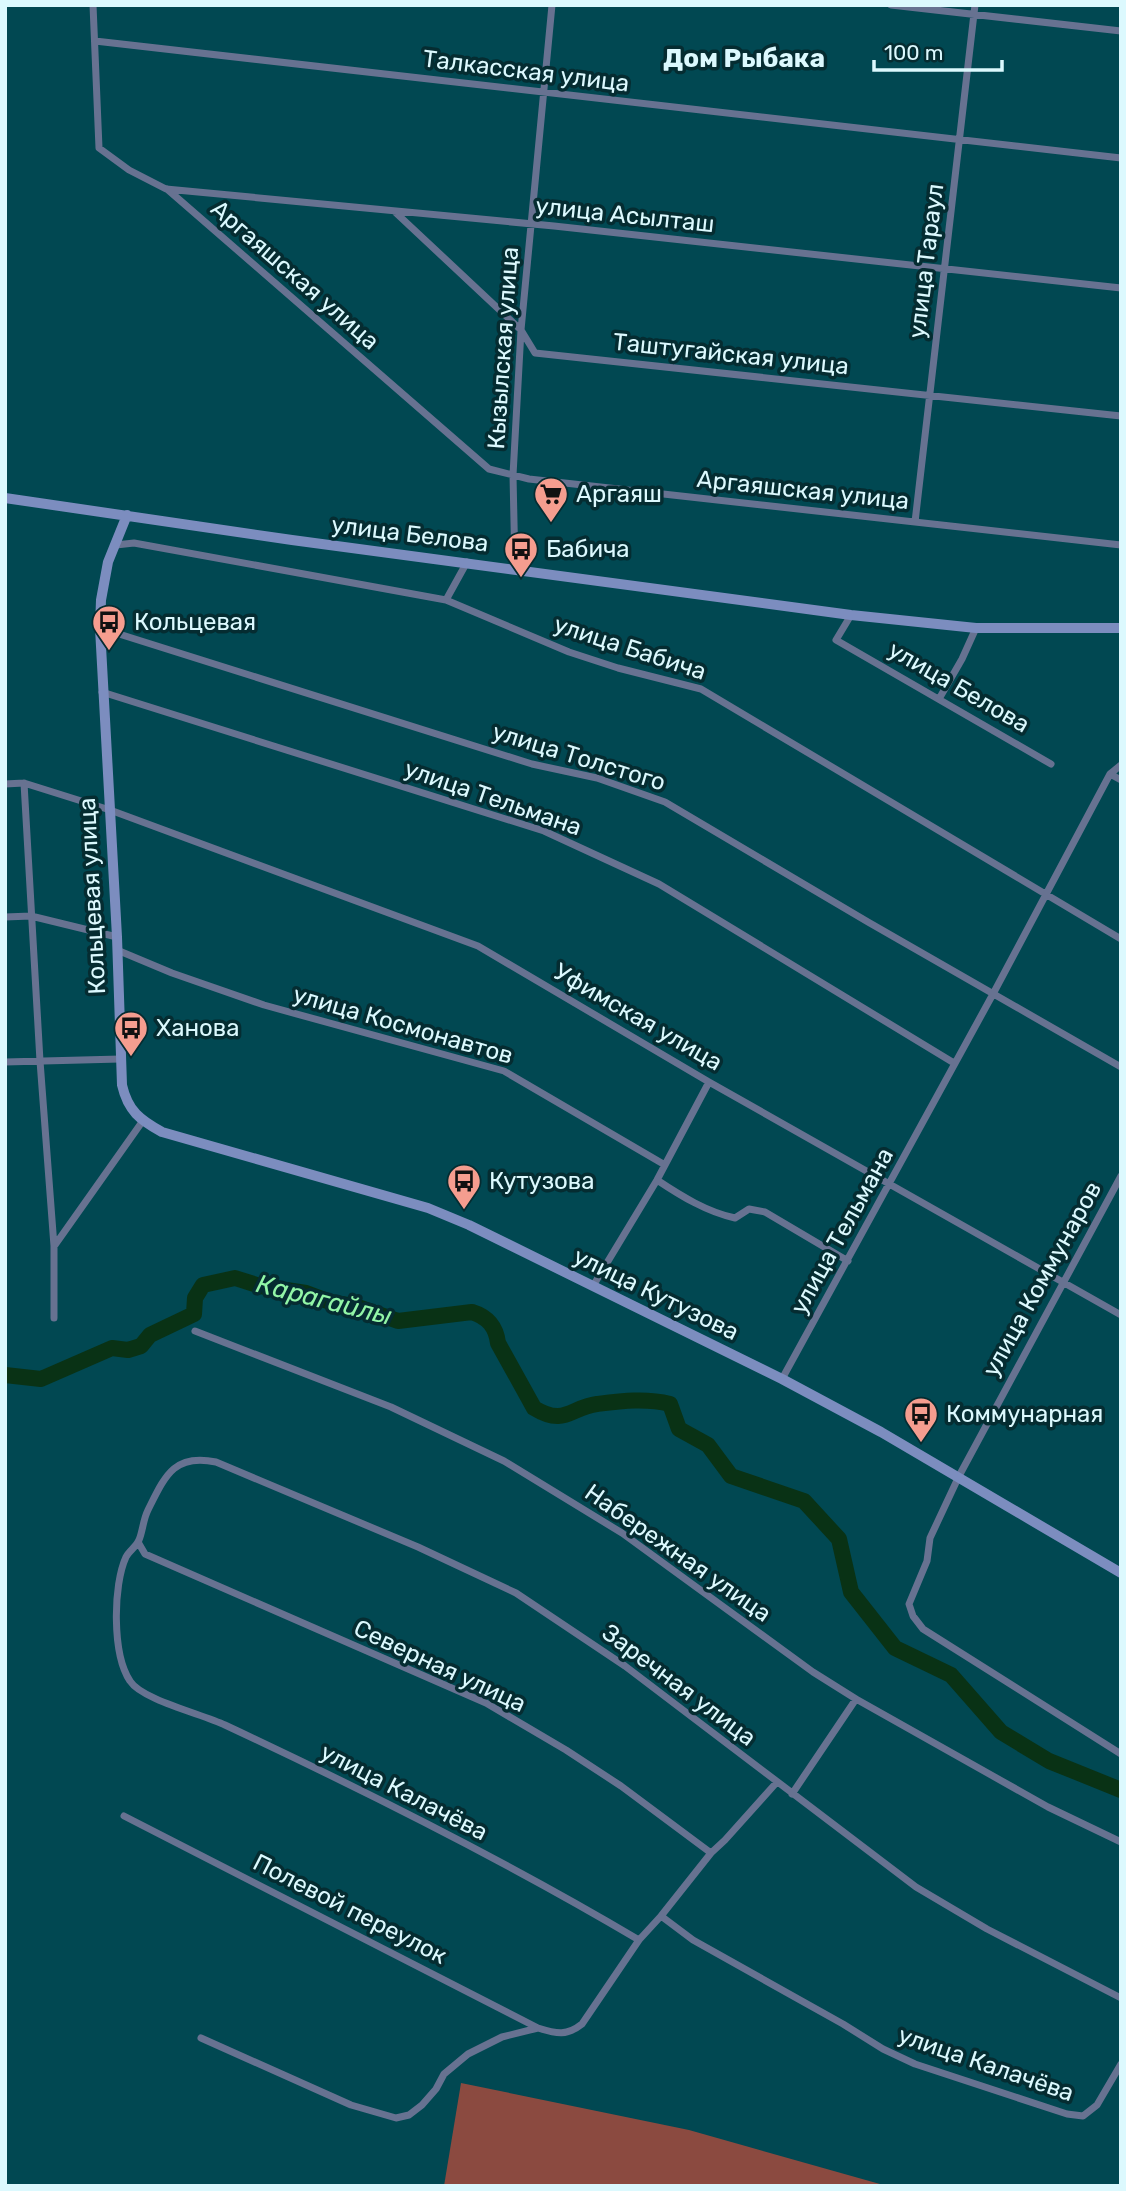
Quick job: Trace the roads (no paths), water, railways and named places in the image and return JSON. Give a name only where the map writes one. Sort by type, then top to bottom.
[{"type":"main road","name":"улица Белова","points":[[5,498],[292,540],[851,615],[976,628],[1121,628]]},
{"type":"main road","name":"Кольцевая улица","points":[[127,515],[108,562],[101,600],[100,628],[117,937],[120,1059],[125,1099],[134,1115],[142,1122]]},
{"type":"main road","name":"улица Кутузова","points":[[142,1122],[162,1132],[428,1208],[469,1225],[782,1379],[958,1476],[1121,1573]]},
{"type":"street","points":[[93,5],[95,41]]},
{"type":"street","name":"Кызылская улица","points":[[515,569],[513,475],[521,330],[552,5]]},
{"type":"street","points":[[891,5],[1121,31]]},
{"type":"street","name":"улица Тараул","points":[[915,522],[975,5]]},
{"type":"street","name":"Талкасская улица","points":[[95,41],[1121,159]]},
{"type":"street","name":"улица Асылташ","points":[[95,41],[99,148],[129,170],[166,188],[531,224],[1121,288]]},
{"type":"street","name":"Аргаяшская улица","points":[[166,188],[489,469],[513,475],[1121,545]]},
{"type":"street","name":"Таштугайская улица","points":[[394,212],[521,330],[536,353],[1121,416]]},
{"type":"street","name":"улица Бабича","points":[[116,545],[134,543],[446,600],[569,652],[618,668],[701,689],[1121,939]]},
{"type":"street","points":[[446,600],[467,562]]},
{"type":"street","name":"улица Белова","points":[[851,615],[836,640],[1051,764]]},
{"type":"street","name":"улица Толстого","points":[[100,628],[519,760],[597,778],[665,802],[1121,1067]]},
{"type":"street","points":[[939,699],[976,628]]},
{"type":"street","name":"улица Тельмана","points":[[102,692],[544,831],[659,884],[954,1063]]},
{"type":"street","points":[[1045,894],[1110,774],[1121,765]]},
{"type":"street","points":[[1110,774],[1121,780]]},
{"type":"street","name":"Уфимская улица","points":[[5,783],[24,783],[110,810],[478,946],[709,1082],[1121,1315]]},
{"type":"street","points":[[24,783],[54,1246],[54,1318]]},
{"type":"street","name":"улица Тельмана","points":[[782,1379],[1045,894]]},
{"type":"street","points":[[5,917],[31,916],[117,937]]},
{"type":"street","name":"улица Космонавтов","points":[[117,950],[172,973],[264,1005],[504,1071],[665,1165]]},
{"type":"street","points":[[5,1062],[120,1059]]},
{"type":"street","points":[[593,1286],[656,1181],[709,1082]]},
{"type":"street","points":[[54,1246],[142,1122]]},
{"type":"street","name":"улица Коммунаров","points":[[1121,1176],[958,1476],[930,1538],[927,1561],[909,1604],[913,1616],[923,1629],[1121,1754]]},
{"type":"street","points":[[656,1181],[723,1215],[736,1217],[749,1209],[765,1212],[848,1261]]},
{"type":"street","name":"Набережная улица","points":[[195,1331],[391,1407],[504,1461],[622,1533],[813,1672],[856,1699],[1048,1807],[1121,1842]]},
{"type":"street","name":"Заречная улица","points":[[138,1542],[144,1517],[173,1467],[186,1460],[200,1458],[216,1462],[418,1547],[516,1593],[625,1666],[916,1887],[987,1929],[1121,1997]]},
{"type":"street","name":"улица Калачёва","points":[[138,1542],[127,1555],[118,1583],[116,1626],[123,1666],[130,1682],[144,1693],[222,1723],[414,1817],[639,1940]]},
{"type":"street","name":"Северная улица","points":[[138,1542],[145,1554],[486,1703],[621,1786],[711,1853]]},
{"type":"street","points":[[792,1794],[856,1699]]},
{"type":"street","points":[[639,1940],[711,1853],[777,1782]]},
{"type":"street","name":"Полевой переулок","points":[[124,1816],[538,2028],[559,2034],[572,2032],[582,2024],[639,1940]]},
{"type":"street","name":"улица Калачёва","points":[[661,1916],[693,1940],[883,2049],[915,2064],[1067,2114],[1083,2116],[1097,2105],[1121,2064]]},
{"type":"street","points":[[201,2038],[351,2105],[376,2115],[396,2118],[409,2115],[422,2105],[436,2090],[444,2074],[467,2054],[502,2037],[538,2028]]},
{"type":"waterway","name":"Карагайлы","points":[[5,1375],[41,1379],[112,1348],[128,1350],[141,1346],[150,1335],[194,1314],[195,1298],[203,1285],[235,1278],[260,1286],[306,1293],[398,1321],[472,1312],[483,1317],[493,1327],[498,1343],[534,1408],[553,1416],[561,1416],[588,1406],[606,1403],[643,1401],[670,1404],[679,1429],[708,1445],[731,1476],[804,1501],[839,1539],[851,1592],[895,1648],[951,1675],[1001,1732],[1049,1761],[1121,1790]]},
{"type":"place","name":"Аргаяш","points":[[551,524]]},
{"type":"place","name":"Бабича","points":[[521,579]]},
{"type":"place","name":"Кольцевая","points":[[109,652]]},
{"type":"place","name":"Ханова","points":[[131,1058]]},
{"type":"place","name":"Кутузова","points":[[464,1211]]},
{"type":"place","name":"Коммунарная","points":[[921,1444]]},
{"type":"district","name":"Дом Рыбака","points":[[744,58]]}]
